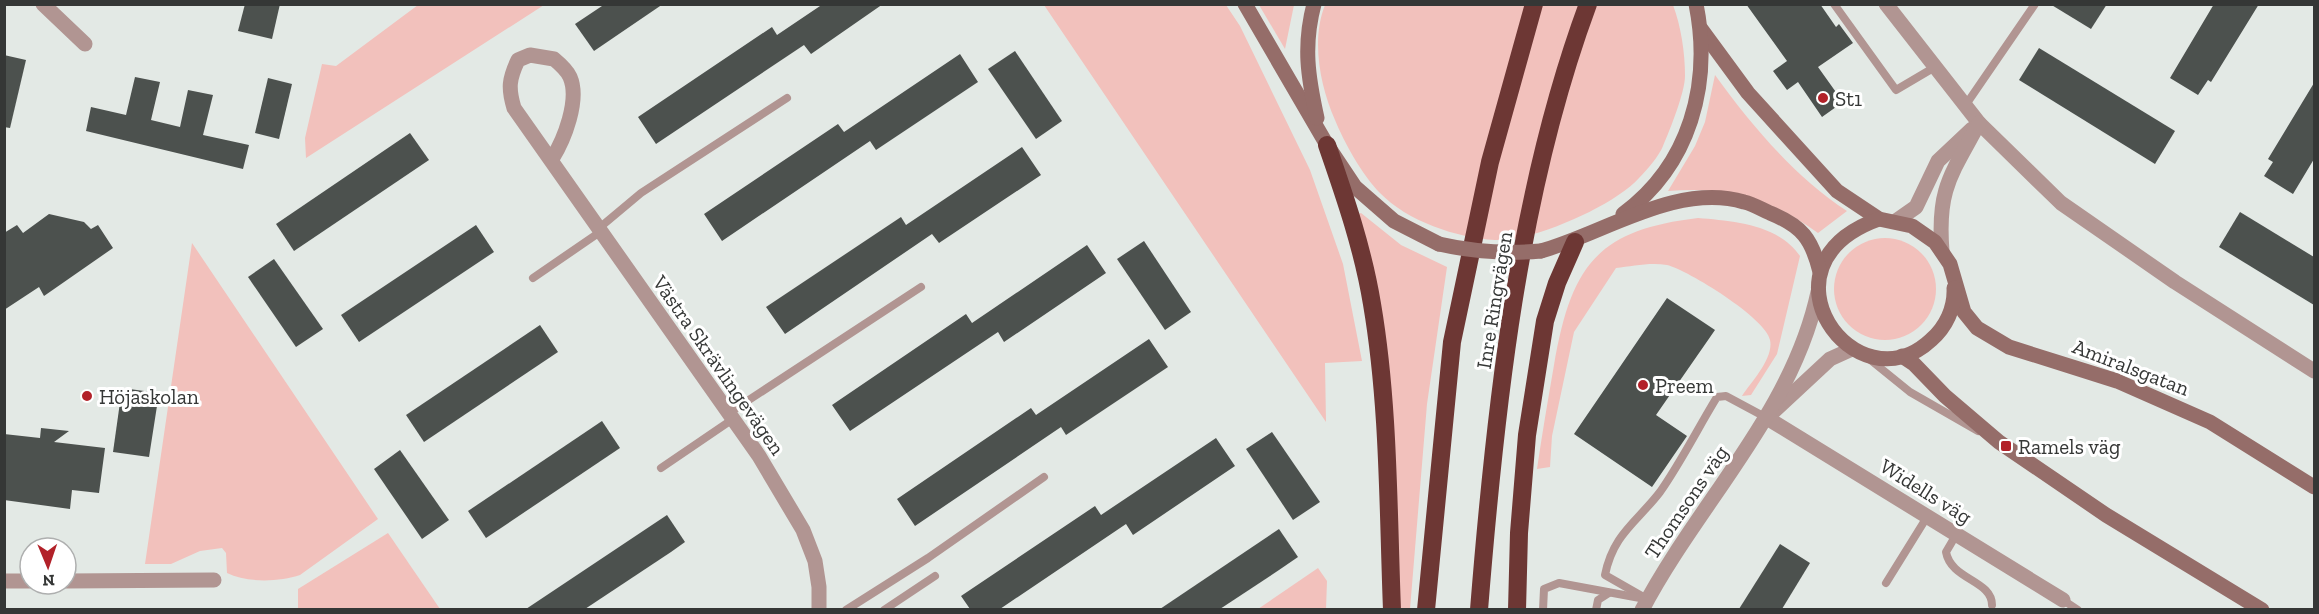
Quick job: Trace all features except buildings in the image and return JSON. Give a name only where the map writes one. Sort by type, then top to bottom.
[{"type":"highway","name":"Inre Ringvägen","points":[[1426,609],[1452,342],[1490,162],[1534,4]]},
{"type":"highway","name":"Inre Ringvägen","points":[[1479,609],[1487,514],[1507,351],[1538,174],[1588,4]]},
{"type":"highway","points":[[1327,145],[1353,221],[1372,302],[1382,386],[1392,609]]},
{"type":"highway","points":[[1517,609],[1519,533],[1527,435],[1543,332],[1557,283],[1575,242]]},
{"type":"main road","name":"Amiralsgatan","points":[[1245,4],[1319,127],[1327,145],[1355,187],[1394,221],[1439,244],[1473,252],[1507,254],[1541,251],[1575,242],[1664,204],[1707,198],[1743,201],[1796,225],[1814,250],[1820,272]]},
{"type":"main road","name":"Amiralsgatan","points":[[1314,4],[1308,26],[1306,69],[1319,127]]},
{"type":"main road","name":"Amiralsgatan","points":[[1606,227],[1637,204],[1663,175],[1683,142],[1696,106],[1701,77],[1701,29],[1696,4]]},
{"type":"main road","name":"Amiralsgatan","points":[[1701,29],[1748,93],[1810,164],[1837,191],[1879,219],[1896,221],[1922,231],[1942,251],[1953,276],[1964,312],[1977,328],[2009,347],[2117,381],[2210,422],[2314,488]]},
{"type":"main road","name":"Amiralsgatan","points":[[1879,219],[1847,234],[1832,248],[1820,272],[1818,292],[1821,311],[1832,331],[1858,351],[1885,358],[1902,356],[1927,344],[1946,323],[1954,294],[1953,276]]},
{"type":"main road","name":"Amiralsgatan","points":[[1902,356],[1999,442],[2106,515],[2262,609]]},
{"type":"street","points":[[43,4],[85,44]]},
{"type":"street","points":[[1886,4],[1979,123],[2035,179],[2088,223],[2314,371]]},
{"type":"street","name":"Västra Skrävlingevägen","points":[[552,159],[562,142],[569,121],[572,101],[570,78],[554,59],[530,55],[518,60],[509,80],[509,92],[514,108],[731,416],[803,530],[815,561],[819,587],[819,609]]},
{"type":"street","points":[[1896,221],[1916,207],[1922,199],[1938,161],[1979,123]]},
{"type":"street","points":[[1942,251],[1940,209],[1943,193],[1979,123]]},
{"type":"street","name":"Thomsons väg","points":[[1644,604],[1684,539],[1767,418],[1803,341],[1818,292]]},
{"type":"street","name":"Thomsons väg","points":[[1767,418],[1830,359],[1858,351]]},
{"type":"street","name":"Widells väg","points":[[1767,418],[2062,600]]},
{"type":"street","points":[[78,581],[214,580]]},
{"type":"lane","points":[[1834,4],[1896,90],[1935,67]]},
{"type":"lane","points":[[1965,106],[2035,4]]},
{"type":"lane","points":[[533,278],[599,230],[641,193],[788,98]]},
{"type":"lane","points":[[661,468],[731,416],[921,287]]},
{"type":"lane","name":"Amiralsgatan","points":[[1858,351],[1910,392],[1941,412],[1999,442]]},
{"type":"lane","points":[[1644,604],[1605,575],[1608,560],[1633,519],[1659,492],[1718,397],[1726,396],[1767,418]]},
{"type":"lane","points":[[846,609],[928,558],[1044,477]]},
{"type":"lane","points":[[1886,583],[1928,517]]},
{"type":"lane","points":[[1956,535],[1946,552],[1947,561],[1958,573],[1981,586],[1990,595],[1992,605]]},
{"type":"lane","points":[[884,609],[935,576]]},
{"type":"lane","points":[[1543,609],[1544,589],[1559,583],[1609,593],[1644,604]]},
{"type":"lane","points":[[1596,609],[1598,600],[1609,593]]},
{"type":"lane","points":[[2062,600],[2078,609]]},
{"type":"shaded area","points":[[418,5],[544,5],[306,158],[305,138],[322,64],[336,66]]},
{"type":"shaded area","points":[[1044,5],[1226,5],[1240,26],[1310,170],[1343,264],[1362,361],[1325,363],[1326,422]]},
{"type":"shaded area","points":[[1259,5],[1294,5],[1285,49]]},
{"type":"shaded area","points":[[1325,5],[1673,5],[1683,49],[1685,76],[1683,91],[1659,154],[1639,178],[1611,200],[1572,220],[1530,235],[1495,240],[1465,236],[1418,220],[1391,203],[1373,186],[1354,158],[1330,107],[1319,63],[1319,33]]},
{"type":"shaded area","points":[[1715,75],[1775,149],[1809,182],[1847,211],[1818,233],[1783,211],[1747,197],[1710,191],[1668,191],[1695,146],[1705,122]]},
{"type":"shaded area","points":[[1361,213],[1401,245],[1447,267],[1427,404],[1410,609],[1394,609],[1358,214]]},
{"type":"shaded area","points":[[1698,218],[1754,226],[1780,237],[1800,256],[1777,354],[1751,395],[1742,396],[1766,362],[1770,347],[1766,331],[1756,320],[1708,285],[1667,265],[1616,268],[1574,332],[1552,436],[1550,467],[1537,469],[1561,331],[1569,303],[1580,279],[1594,260],[1612,244],[1634,232]]},
{"type":"shaded area","points":[[1885,238],[1905,242],[1921,253],[1932,269],[1936,289],[1932,309],[1921,325],[1905,336],[1885,340],[1865,336],[1849,325],[1838,309],[1834,289],[1838,269],[1849,253],[1865,242]]},
{"type":"shaded area","points":[[192,243],[378,519],[300,575],[263,580],[235,576],[227,573],[226,553],[222,548],[200,551],[171,564],[145,564]]},
{"type":"shaded area","points":[[388,533],[440,609],[298,609],[298,589]]},
{"type":"shaded area","points":[[1318,568],[1327,581],[1326,609],[1258,609]]},
{"type":"place","name":"St1","points":[[1823,98]]},
{"type":"place","name":"Preem","points":[[1643,385]]},
{"type":"place","name":"Höjaskolan","points":[[87,396]]},
{"type":"place","name":"Ramels väg","points":[[2006,446]]}]
